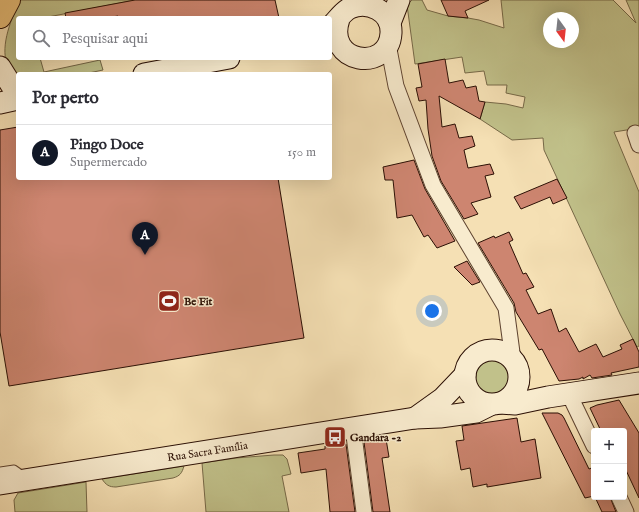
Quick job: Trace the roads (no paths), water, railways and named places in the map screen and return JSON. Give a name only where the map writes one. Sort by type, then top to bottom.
[{"type":"main road","points":[[0,17],[9,0]]},
{"type":"street","points":[[390,23],[387,17],[370,3],[349,9],[334,23],[338,43],[336,48],[359,59],[367,59],[379,54],[388,44],[390,38],[390,23],[399,0]]},
{"type":"street","points":[[388,44],[396,86],[433,185],[506,308],[516,364],[520,377],[518,386],[514,394],[508,400],[495,404],[481,402],[468,392],[464,375],[472,358],[479,353],[488,350],[497,350],[506,354],[516,364],[548,397]]},
{"type":"street","points":[[155,72],[218,60]]},
{"type":"street","points":[[0,67],[10,94]]},
{"type":"street","name":"Rua Sacra Família","points":[[415,418],[443,398],[464,375]]},
{"type":"street","name":"Rua Sacra Família","points":[[0,484],[415,418],[440,417],[476,412],[495,404],[515,404],[548,397],[639,383]]},
{"type":"street","points":[[569,394],[591,440]]},
{"type":"street","points":[[353,428],[364,512]]},
{"type":"street","points":[[620,500],[626,512]]},
{"type":"lane","points":[[0,471],[14,469],[29,480]]},
{"type":"place","name":"Pingo Doce","points":[[145,255]]},
{"type":"place","name":"Be Fit","points":[[169,301]]},
{"type":"place","name":"Gandara -2","points":[[335,437]]}]
